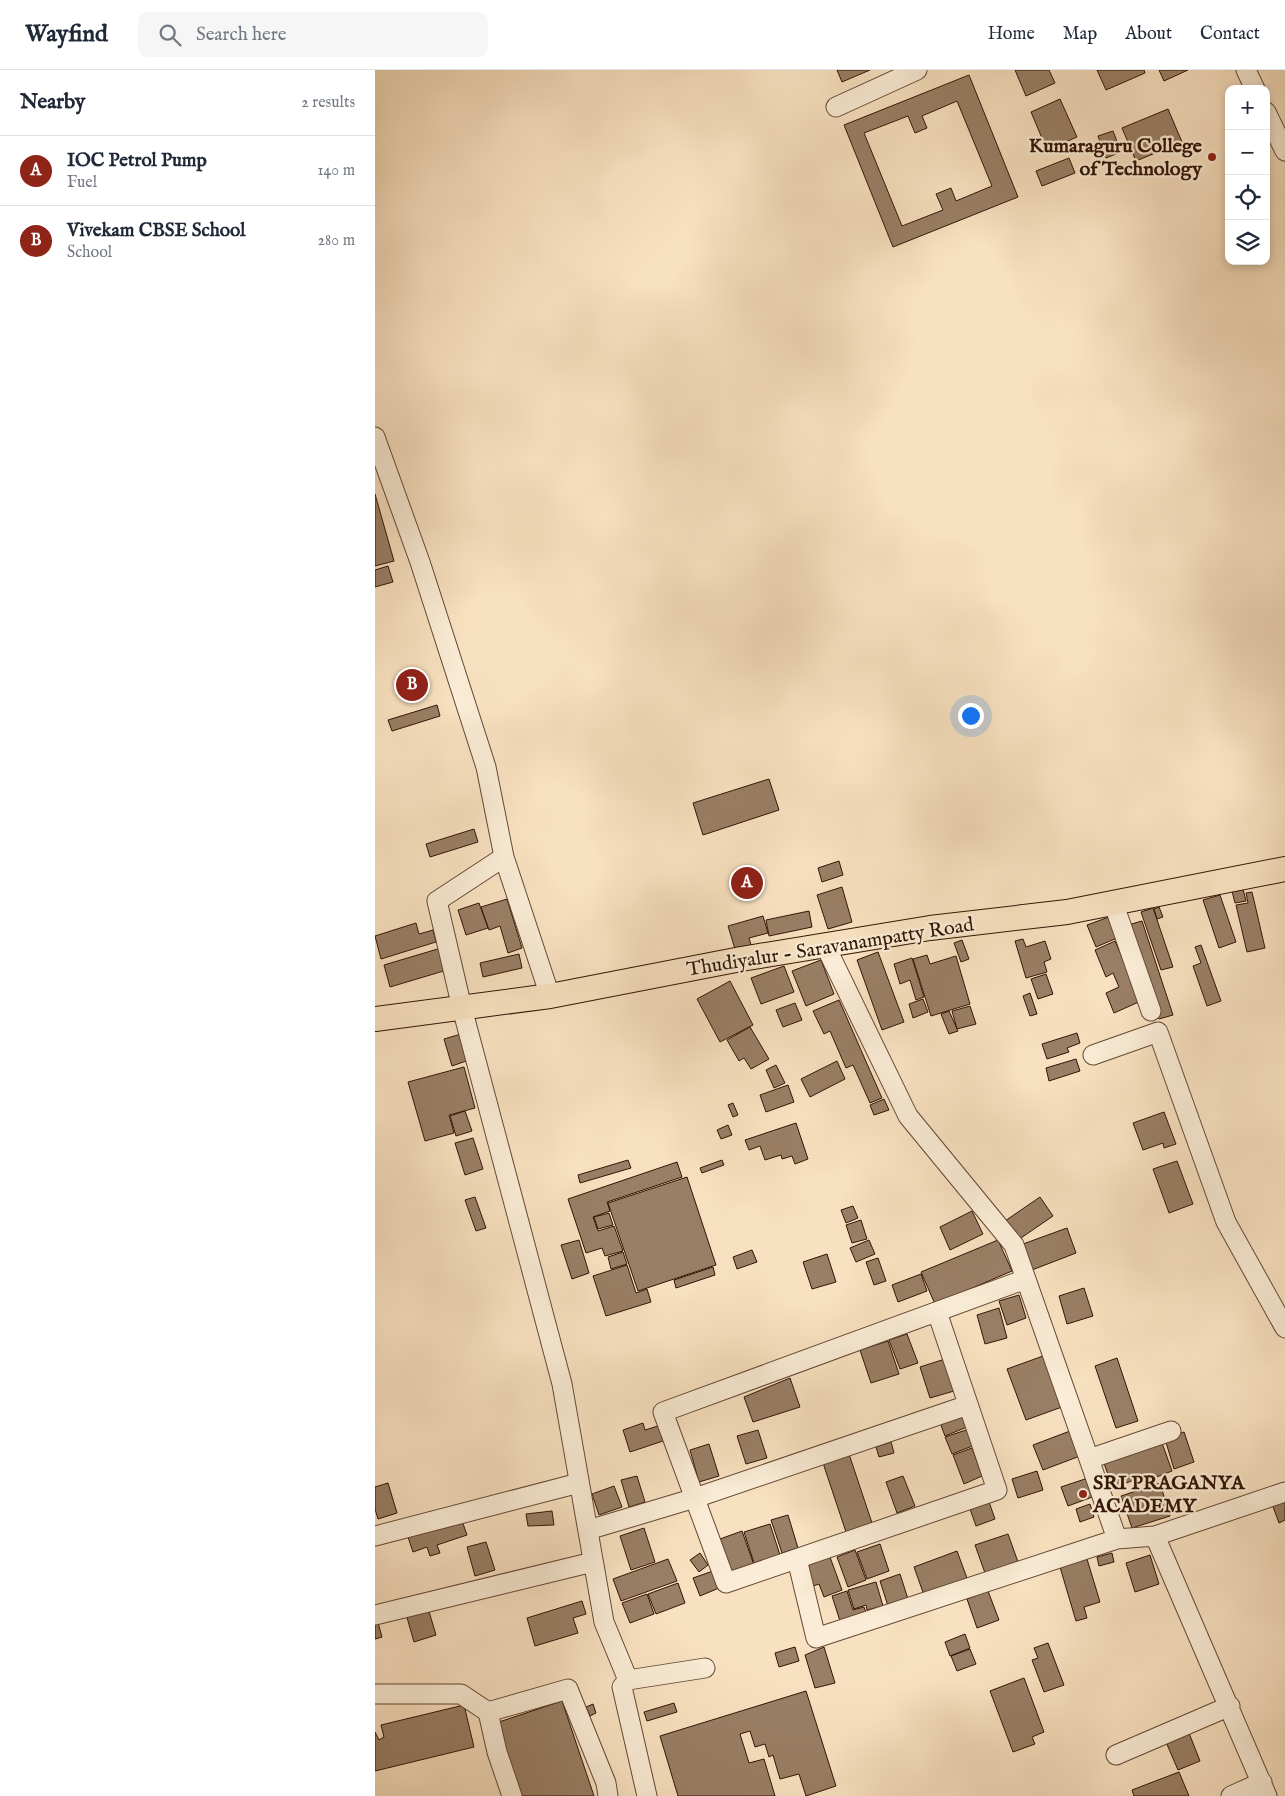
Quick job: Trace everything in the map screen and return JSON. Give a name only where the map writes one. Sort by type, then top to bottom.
[{"type":"main road","name":"Thudiyalur - Saravanampatty Road","points":[[375,1019],[550,996],[825,945],[930,928],[1067,912],[1285,868]]},
{"type":"street","points":[[836,107],[917,70]]},
{"type":"street","points":[[1246,70],[1253,85]]},
{"type":"street","points":[[1270,120],[1285,151]]},
{"type":"street","points":[[375,437],[420,562],[486,767],[504,857],[550,996]]},
{"type":"street","points":[[504,857],[437,902],[462,1008],[562,1384],[604,1622],[629,1680]]},
{"type":"street","points":[[1113,902],[1151,1011]]},
{"type":"street","points":[[825,945],[908,1116],[1014,1245],[1117,1539]]},
{"type":"street","points":[[1093,1055],[1158,1032],[1226,1222],[1285,1328]]},
{"type":"street","points":[[937,1312],[997,1490],[726,1583],[663,1412],[1026,1279]]},
{"type":"street","points":[[588,1530],[695,1498],[968,1405]]},
{"type":"street","points":[[1089,1459],[1171,1431]]},
{"type":"street","points":[[375,1536],[579,1483]]},
{"type":"street","points":[[797,1559],[816,1638],[1117,1539],[1155,1536],[1285,1492]]},
{"type":"street","points":[[1155,1536],[1265,1789],[1231,1796]]},
{"type":"street","points":[[375,1616],[593,1562]]},
{"type":"street","points":[[647,1796],[622,1687],[629,1680],[705,1668]]},
{"type":"street","points":[[488,1712],[568,1688],[607,1783],[608,1796]]},
{"type":"street","points":[[375,1694],[461,1694],[488,1712],[497,1752],[512,1796]]},
{"type":"street","points":[[1116,1755],[1230,1706]]},
{"type":"building","points":[[837,70],[870,70],[842,82]]},
{"type":"building","points":[[1015,70],[1049,70],[1055,83],[1026,96]]},
{"type":"building","points":[[1097,70],[1144,70],[1145,73],[1106,90]]},
{"type":"building","points":[[1159,70],[1188,70],[1164,81]]},
{"type":"building","points":[[969,75],[1018,197],[893,247],[844,125]],"holes":[[[957,101],[992,186],[956,201],[951,188],[936,194],[943,210],[902,226],[864,133],[908,116],[915,133],[927,128],[922,116]]]},
{"type":"building","points":[[1060,99],[1077,137],[1047,150],[1031,112]]},
{"type":"building","points":[[1168,109],[1182,142],[1136,161],[1122,128]]},
{"type":"building","points":[[1113,131],[1121,152],[1106,158],[1098,136]]},
{"type":"building","points":[[1069,158],[1075,173],[1042,186],[1036,171]]},
{"type":"building","points":[[375,494],[394,561],[375,566]]},
{"type":"building","points":[[388,566],[393,582],[375,587],[375,570]]},
{"type":"building","points":[[437,705],[440,716],[392,731],[388,720]]},
{"type":"building","points":[[769,779],[779,810],[703,835],[693,803]]},
{"type":"building","points":[[474,829],[478,842],[430,857],[426,844]]},
{"type":"building","points":[[839,861],[843,875],[822,882],[818,868]]},
{"type":"building","points":[[842,887],[852,922],[828,929],[817,895]]},
{"type":"building","points":[[1243,889],[1246,901],[1235,903],[1232,891]]},
{"type":"building","points":[[1252,892],[1265,948],[1247,952],[1236,905],[1248,903],[1246,893]]},
{"type":"building","points":[[1220,895],[1236,942],[1219,948],[1203,900]]},
{"type":"building","points":[[507,899],[522,948],[508,953],[500,926],[489,930],[481,907]]},
{"type":"building","points":[[479,903],[488,928],[466,935],[458,910]]},
{"type":"building","points":[[1159,907],[1163,917],[1157,919],[1154,909]]},
{"type":"building","points":[[1153,908],[1173,967],[1161,970],[1141,912]]},
{"type":"building","points":[[809,911],[812,927],[769,936],[766,920]]},
{"type":"building","points":[[763,916],[768,933],[749,938],[751,945],[735,949],[728,926]]},
{"type":"building","points":[[1109,917],[1117,938],[1096,947],[1087,925]]},
{"type":"building","points":[[1142,921],[1173,1015],[1159,1019],[1128,925]]},
{"type":"building","points":[[416,923],[419,934],[433,930],[436,942],[381,959],[375,936]]},
{"type":"building","points":[[1023,939],[1026,947],[1045,941],[1051,959],[1044,962],[1047,972],[1026,978],[1015,941]]},
{"type":"building","points":[[962,940],[969,959],[961,962],[954,943]]},
{"type":"building","points":[[1115,941],[1141,1001],[1114,1013],[1106,993],[1119,987],[1113,973],[1106,977],[1095,950]]},
{"type":"building","points":[[1201,945],[1221,1001],[1207,1006],[1193,966],[1201,963],[1195,947]]},
{"type":"building","points":[[441,948],[447,970],[390,987],[384,965]]},
{"type":"building","points":[[878,952],[904,1022],[882,1030],[857,960]]},
{"type":"building","points":[[519,954],[522,968],[483,977],[480,963]]},
{"type":"building","points":[[927,955],[930,964],[956,956],[970,1004],[931,1016],[913,959]]},
{"type":"building","points":[[912,958],[924,997],[916,1000],[910,980],[900,984],[894,964]]},
{"type":"building","points":[[821,960],[834,994],[806,1006],[792,971]]},
{"type":"building","points":[[784,966],[794,992],[761,1004],[751,978]]},
{"type":"building","points":[[1046,974],[1053,994],[1038,999],[1031,979]]},
{"type":"building","points":[[730,981],[753,1025],[720,1042],[697,999]]},
{"type":"building","points":[[1030,993],[1037,1014],[1030,1016],[1023,996]]},
{"type":"building","points":[[923,999],[928,1012],[913,1018],[909,1004]]},
{"type":"building","points":[[839,1000],[882,1098],[870,1103],[853,1065],[846,1068],[830,1031],[824,1034],[813,1011]]},
{"type":"building","points":[[795,1003],[802,1020],[783,1027],[776,1010]]},
{"type":"building","points":[[970,1006],[976,1024],[957,1029],[952,1011]]},
{"type":"building","points":[[949,1011],[958,1031],[949,1034],[941,1014]]},
{"type":"building","points":[[750,1027],[769,1059],[751,1069],[744,1058],[739,1061],[727,1040]]},
{"type":"building","points":[[1077,1033],[1080,1043],[1067,1048],[1069,1052],[1047,1059],[1042,1044]]},
{"type":"building","points":[[461,1034],[469,1060],[452,1066],[444,1039]]},
{"type":"building","points":[[1076,1059],[1080,1071],[1049,1081],[1046,1068]]},
{"type":"building","points":[[837,1061],[845,1079],[810,1097],[801,1079]]},
{"type":"building","points":[[776,1065],[785,1083],[774,1088],[766,1070]]},
{"type":"building","points":[[464,1067],[475,1108],[449,1115],[454,1133],[425,1141],[408,1082]]},
{"type":"building","points":[[788,1085],[794,1102],[766,1112],[760,1095]]},
{"type":"building","points":[[884,1099],[889,1110],[874,1115],[870,1105]]},
{"type":"building","points":[[733,1103],[738,1115],[733,1117],[728,1105]]},
{"type":"building","points":[[465,1111],[472,1131],[456,1136],[450,1116]]},
{"type":"building","points":[[1164,1112],[1176,1144],[1164,1148],[1163,1143],[1143,1150],[1133,1123]]},
{"type":"building","points":[[796,1123],[808,1159],[795,1164],[792,1156],[782,1159],[781,1155],[765,1160],[760,1146],[749,1150],[745,1140]]},
{"type":"building","points":[[728,1125],[732,1135],[721,1139],[717,1130]]},
{"type":"building","points":[[473,1138],[483,1169],[465,1175],[455,1143]]},
{"type":"building","points":[[628,1160],[631,1168],[580,1183],[578,1175]]},
{"type":"building","points":[[722,1160],[724,1165],[702,1173],[700,1168]]},
{"type":"building","points":[[1177,1161],[1193,1204],[1169,1213],[1153,1169]]},
{"type":"building","points":[[677,1162],[682,1177],[607,1202],[610,1211],[593,1217],[598,1231],[614,1226],[623,1251],[605,1256],[602,1248],[586,1253],[568,1199]]},
{"type":"building","points":[[687,1177],[716,1265],[638,1291],[608,1203]]},
{"type":"building","points":[[475,1197],[486,1228],[476,1231],[465,1200]]},
{"type":"building","points":[[1040,1197],[1053,1216],[1018,1240],[1005,1221]]},
{"type":"building","points":[[853,1206],[858,1218],[846,1223],[841,1210]]},
{"type":"building","points":[[972,1211],[983,1234],[950,1250],[940,1227]]},
{"type":"building","points":[[609,1213],[613,1225],[598,1229],[594,1217]]},
{"type":"building","points":[[861,1220],[867,1239],[852,1243],[846,1225]]},
{"type":"building","points":[[1067,1228],[1076,1253],[1032,1270],[1023,1244]]},
{"type":"building","points":[[579,1240],[589,1273],[572,1279],[561,1245]]},
{"type":"building","points":[[869,1240],[875,1254],[856,1262],[850,1248]]},
{"type":"building","points":[[998,1240],[1012,1271],[935,1304],[921,1272]]},
{"type":"building","points":[[752,1250],[757,1262],[737,1269],[733,1257]]},
{"type":"building","points":[[623,1252],[627,1264],[611,1269],[608,1257]]},
{"type":"building","points":[[827,1254],[836,1282],[812,1289],[803,1262]]},
{"type":"building","points":[[878,1258],[886,1281],[874,1285],[866,1262]]},
{"type":"building","points":[[627,1265],[636,1293],[647,1289],[651,1302],[606,1316],[593,1276]]},
{"type":"building","points":[[713,1267],[715,1275],[676,1288],[674,1280]]},
{"type":"building","points":[[921,1274],[927,1291],[898,1302],[892,1285]]},
{"type":"building","points":[[1084,1288],[1093,1316],[1067,1324],[1059,1296]]},
{"type":"building","points":[[1019,1295],[1026,1318],[1007,1325],[999,1301]]},
{"type":"building","points":[[999,1308],[1007,1338],[985,1344],[977,1315]]},
{"type":"building","points":[[907,1334],[918,1363],[900,1369],[889,1340]]},
{"type":"building","points":[[888,1341],[899,1374],[871,1383],[860,1350]]},
{"type":"building","points":[[1043,1356],[1062,1407],[1026,1420],[1007,1369]]},
{"type":"building","points":[[1117,1358],[1138,1421],[1116,1428],[1095,1366]]},
{"type":"building","points":[[945,1359],[954,1391],[930,1398],[920,1367]]},
{"type":"building","points":[[790,1378],[800,1407],[753,1422],[744,1397]]},
{"type":"building","points":[[961,1411],[967,1427],[945,1436],[939,1420]]},
{"type":"building","points":[[643,1423],[645,1430],[658,1426],[663,1441],[630,1452],[623,1430]]},
{"type":"building","points":[[969,1429],[975,1445],[952,1454],[945,1437]]},
{"type":"building","points":[[758,1430],[767,1458],[746,1464],[737,1436]]},
{"type":"building","points":[[1070,1431],[1080,1456],[1043,1470],[1033,1445]]},
{"type":"building","points":[[1184,1432],[1194,1462],[1174,1469],[1165,1439]]},
{"type":"building","points":[[891,1442],[894,1453],[879,1457],[876,1447]]},
{"type":"building","points":[[1162,1443],[1172,1471],[1136,1485],[1134,1480],[1113,1488],[1102,1458]]},
{"type":"building","points":[[709,1444],[719,1476],[699,1482],[690,1450]]},
{"type":"building","points":[[972,1448],[982,1476],[964,1484],[953,1455]]},
{"type":"building","points":[[849,1454],[872,1523],[846,1532],[823,1463]]},
{"type":"building","points":[[1037,1471],[1043,1490],[1018,1498],[1012,1479]]},
{"type":"building","points":[[637,1476],[645,1502],[629,1507],[621,1480]]},
{"type":"building","points":[[903,1476],[915,1506],[897,1513],[886,1482]]},
{"type":"building","points":[[1088,1478],[1095,1496],[1068,1506],[1061,1487]]},
{"type":"building","points":[[388,1483],[397,1513],[378,1519],[375,1509],[375,1487]]},
{"type":"building","points":[[1160,1483],[1170,1516],[1132,1528],[1121,1496]]},
{"type":"building","points":[[614,1486],[622,1507],[599,1515],[592,1494]]},
{"type":"building","points":[[1285,1496],[1285,1520],[1279,1523],[1271,1501]]},
{"type":"building","points":[[989,1502],[995,1519],[976,1526],[970,1509]]},
{"type":"building","points":[[1090,1504],[1094,1517],[1080,1522],[1076,1509]]},
{"type":"building","points":[[552,1511],[554,1525],[528,1526],[526,1514]]},
{"type":"building","points":[[460,1515],[467,1535],[437,1545],[440,1553],[430,1556],[427,1547],[413,1552],[407,1534]]},
{"type":"building","points":[[788,1515],[798,1548],[782,1553],[771,1520]]},
{"type":"building","points":[[770,1524],[780,1555],[754,1563],[744,1532]]},
{"type":"building","points":[[644,1528],[655,1562],[631,1570],[620,1536]]},
{"type":"building","points":[[742,1531],[754,1565],[732,1572],[720,1539]]},
{"type":"building","points":[[1008,1534],[1018,1562],[985,1573],[975,1545]]},
{"type":"building","points":[[486,1542],[495,1570],[475,1576],[467,1547]]},
{"type":"building","points":[[880,1544],[889,1571],[867,1579],[857,1552]]},
{"type":"building","points":[[855,1550],[866,1580],[848,1587],[837,1557]]},
{"type":"building","points":[[957,1551],[967,1578],[924,1595],[914,1567]]},
{"type":"building","points":[[700,1553],[708,1565],[699,1572],[690,1560]]},
{"type":"building","points":[[1112,1553],[1114,1562],[1099,1566],[1097,1557]]},
{"type":"building","points":[[1150,1555],[1159,1584],[1135,1592],[1126,1563]]},
{"type":"building","points":[[830,1557],[842,1590],[824,1597],[819,1584],[813,1586],[805,1566]]},
{"type":"building","points":[[668,1559],[677,1581],[621,1601],[613,1579]]},
{"type":"building","points":[[1087,1559],[1100,1602],[1084,1607],[1087,1618],[1076,1621],[1060,1567]]},
{"type":"building","points":[[713,1571],[719,1588],[700,1596],[693,1578]]},
{"type":"building","points":[[900,1574],[908,1599],[888,1606],[880,1581]]},
{"type":"building","points":[[876,1582],[883,1606],[867,1610],[866,1605],[854,1609],[848,1590]]},
{"type":"building","points":[[678,1583],[685,1603],[656,1614],[648,1594]]},
{"type":"building","points":[[847,1591],[853,1610],[864,1607],[867,1615],[841,1624],[832,1596]]},
{"type":"building","points":[[988,1591],[999,1620],[977,1628],[967,1599]]},
{"type":"building","points":[[647,1594],[654,1614],[630,1623],[622,1603]]},
{"type":"building","points":[[582,1601],[586,1614],[573,1618],[578,1633],[535,1646],[527,1618]]},
{"type":"building","points":[[428,1608],[436,1635],[414,1642],[406,1614]]},
{"type":"building","points":[[377,1619],[382,1637],[375,1639],[375,1620]]},
{"type":"building","points":[[965,1634],[970,1648],[950,1656],[945,1642]]},
{"type":"building","points":[[1048,1643],[1064,1685],[1044,1692],[1032,1660],[1038,1658],[1034,1648]]},
{"type":"building","points":[[795,1647],[799,1661],[779,1667],[775,1653]]},
{"type":"building","points":[[824,1647],[835,1683],[815,1688],[805,1655]]},
{"type":"building","points":[[970,1649],[976,1664],[957,1671],[951,1656]]},
{"type":"building","points":[[1024,1678],[1044,1732],[1032,1737],[1035,1744],[1013,1752],[990,1691]]},
{"type":"building","points":[[806,1691],[836,1786],[806,1796],[799,1774],[780,1779],[773,1755],[769,1757],[765,1744],[755,1747],[750,1731],[740,1734],[749,1763],[764,1759],[775,1796],[678,1796],[660,1736]]},
{"type":"building","points":[[562,1701],[594,1796],[520,1796],[496,1723]]},
{"type":"building","points":[[674,1703],[677,1712],[647,1721],[644,1712]]},
{"type":"building","points":[[593,1704],[596,1713],[590,1716],[586,1707]]},
{"type":"building","points":[[464,1705],[474,1747],[375,1771],[375,1732],[379,1740],[384,1737],[381,1725]]},
{"type":"building","points":[[1189,1733],[1200,1761],[1178,1770],[1166,1742]]},
{"type":"building","points":[[1179,1772],[1189,1796],[1134,1796],[1132,1790]]},
{"type":"place","name":"Kumaraguru College of Technology","points":[[1212,157]]},
{"type":"place","name":"Vivekam CBSE School","points":[[412,685]]},
{"type":"place","name":"IOC Petrol Pump","points":[[747,883]]},
{"type":"place","name":"SRI PRAGANYA ACADEMY","points":[[1083,1494]]}]
